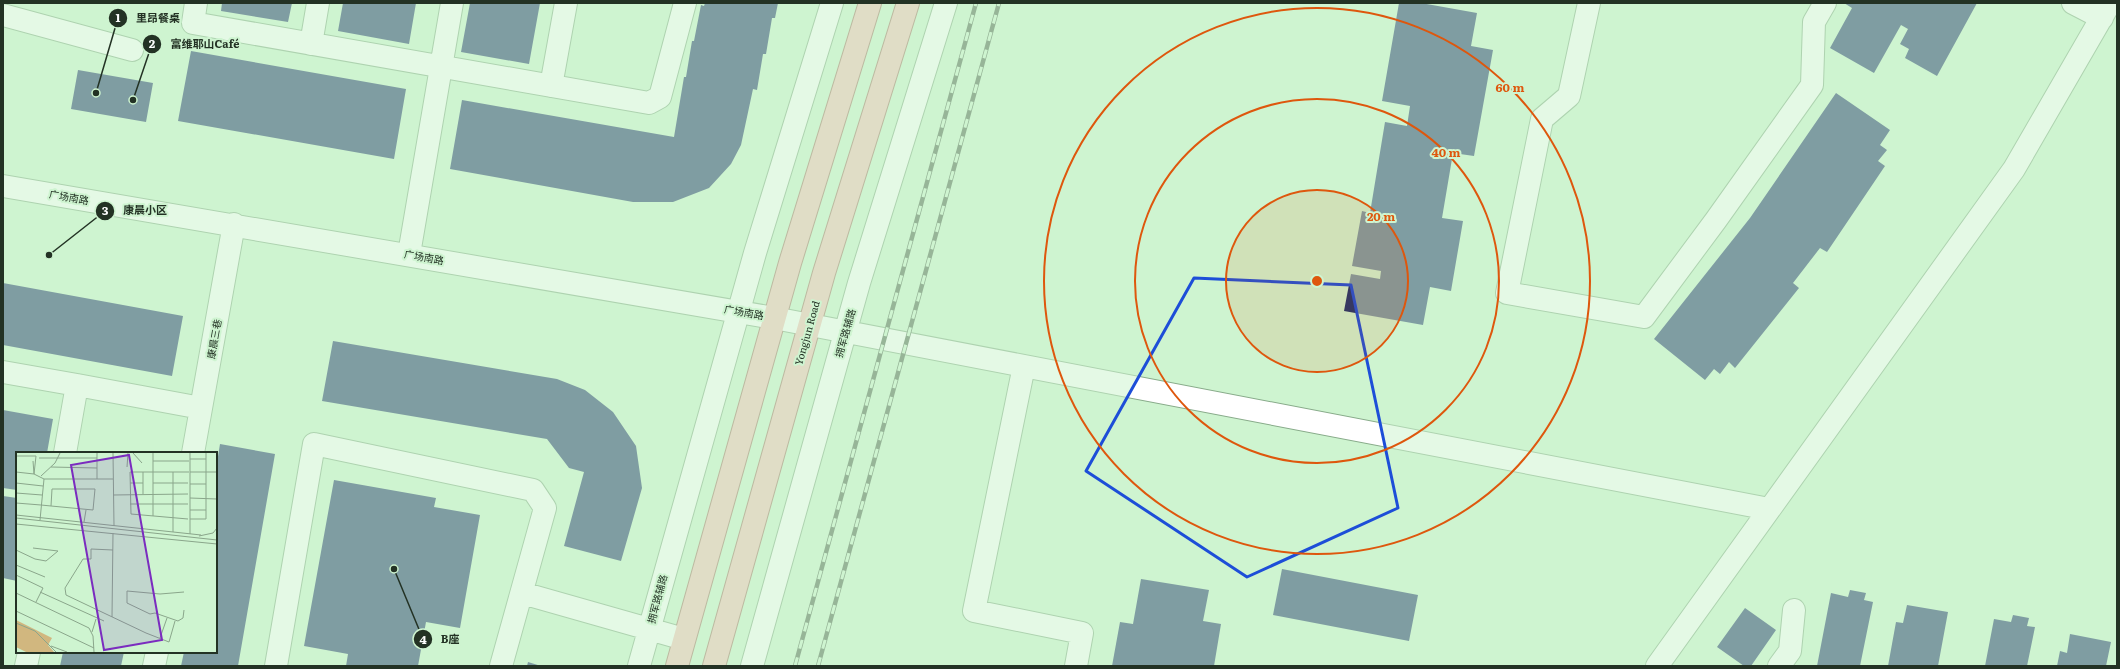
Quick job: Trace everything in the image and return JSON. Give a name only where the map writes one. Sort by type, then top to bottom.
[{"type":"main road","points":[[677,666],[774,318],[870,3]]},
{"type":"main road","name":"Yongjun Road","points":[[714,666],[809,325],[908,3]]},
{"type":"street","points":[[196,3],[193,23],[649,103],[660,97],[685,3]]},
{"type":"street","points":[[311,44],[318,3]]},
{"type":"street","points":[[409,254],[452,3]]},
{"type":"street","points":[[551,86],[566,3]]},
{"type":"street","name":"拥军路辅路","points":[[639,666],[738,311],[832,3]]},
{"type":"street","name":"拥军路辅路","points":[[752,666],[845,332],[946,3]]},
{"type":"street","points":[[1589,3],[1569,96],[1542,119],[1508,293],[1644,317],[1716,220],[1812,85],[1814,22],[1825,3]]},
{"type":"street","points":[[1657,666],[2014,169],[2106,11],[2072,3]]},
{"type":"street","points":[[3,15],[132,50]]},
{"type":"street","name":"广场南路","points":[[3,186],[234,224],[738,311],[1769,509]]},
{"type":"street","name":"康晨三巷","points":[[193,452],[234,224]]},
{"type":"street","points":[[1024,366],[974,611],[1082,633],[1076,666]]},
{"type":"street","points":[[3,372],[201,408]]},
{"type":"street","points":[[65,452],[77,385]]},
{"type":"street","points":[[276,666],[314,444],[533,490],[545,508],[502,666]]},
{"type":"street","points":[[522,593],[684,639]]},
{"type":"street","points":[[1779,666],[1790,651],[1794,610]]},
{"type":"street","points":[[26,666],[29,653]]},
{"type":"street","points":[[154,666],[157,653]]},
{"type":"highlighted area","points":[[1194,278],[1351,285],[1398,508],[1247,577],[1086,471]]},
{"type":"building","points":[[222,3],[292,3],[288,22],[221,11]]},
{"type":"building","points":[[343,3],[416,3],[409,44],[338,31]]},
{"type":"building","points":[[470,3],[540,3],[529,64],[461,52]]},
{"type":"building","points":[[705,3],[778,3],[775,18],[772,18],[766,54],[763,54],[757,90],[753,89],[741,145],[731,164],[709,188],[673,202],[633,202],[450,169],[462,100],[674,137],[684,77],[686,77],[692,41],[694,41],[701,5],[704,6]]},
{"type":"building","points":[[1399,3],[1421,3],[1477,13],[1471,46],[1493,50],[1474,156],[1453,153],[1442,218],[1463,221],[1451,291],[1430,287],[1423,325],[1344,311],[1351,274],[1380,279],[1381,271],[1352,266],[1362,211],[1370,213],[1385,122],[1407,126],[1410,106],[1382,101]]},
{"type":"building","points":[[1844,3],[1977,3],[1937,76],[1905,58],[1909,49],[1900,44],[1908,29],[1901,25],[1874,73],[1830,48],[1852,8]]},
{"type":"building","points":[[191,51],[406,89],[394,159],[178,121]]},
{"type":"building","points":[[78,70],[153,83],[146,122],[71,109]]},
{"type":"building","points":[[1836,93],[1890,130],[1880,145],[1887,150],[1878,161],[1885,166],[1827,252],[1820,248],[1793,283],[1799,288],[1735,368],[1729,362],[1720,374],[1714,369],[1705,380],[1654,339],[1750,218]]},
{"type":"building","points":[[3,283],[183,316],[172,376],[3,345]]},
{"type":"building","points":[[333,341],[557,379],[585,390],[613,412],[636,446],[642,488],[621,561],[564,546],[584,472],[569,468],[547,439],[322,401]]},
{"type":"building","points":[[3,410],[53,419],[47,452],[16,452],[16,490],[3,488]]},
{"type":"building","points":[[220,444],[275,454],[238,666],[181,666],[184,653],[217,653],[217,463]]},
{"type":"building","points":[[334,480],[436,498],[434,507],[480,515],[460,628],[426,622],[418,666],[346,666],[348,654],[304,646]]},
{"type":"building","points":[[3,496],[16,498],[16,581],[3,578]]},
{"type":"building","points":[[1282,569],[1418,595],[1409,641],[1273,615]]},
{"type":"building","points":[[1141,579],[1209,590],[1203,621],[1221,624],[1214,666],[1112,666],[1120,622],[1133,624]]},
{"type":"building","points":[[1850,590],[1866,593],[1864,600],[1873,602],[1860,666],[1817,666],[1831,593],[1848,597]]},
{"type":"building","points":[[1907,605],[1948,612],[1938,666],[1888,666],[1896,622],[1903,623]]},
{"type":"building","points":[[1745,608],[1776,630],[1751,666],[1744,666],[1717,647]]},
{"type":"building","points":[[2013,615],[2029,618],[2027,626],[2035,627],[2027,666],[1985,666],[1994,619],[2011,622]]},
{"type":"building","points":[[2070,634],[2111,642],[2106,666],[2057,666],[2060,651],[2067,653]]},
{"type":"building","points":[[63,653],[124,653],[121,666],[60,666]]},
{"type":"building","points":[[528,662],[541,666],[527,666]]},
{"type":"railway","points":[[795,666],[976,3]]},
{"type":"railway","points":[[818,666],[999,3]]},
{"type":"place","name":"里昂餐桌","points":[[96,93]]},
{"type":"place","name":"富维耶山Café","points":[[133,100]]},
{"type":"place","name":"康晨小区","points":[[49,255]]},
{"type":"place","name":"B座","points":[[394,569]]}]
